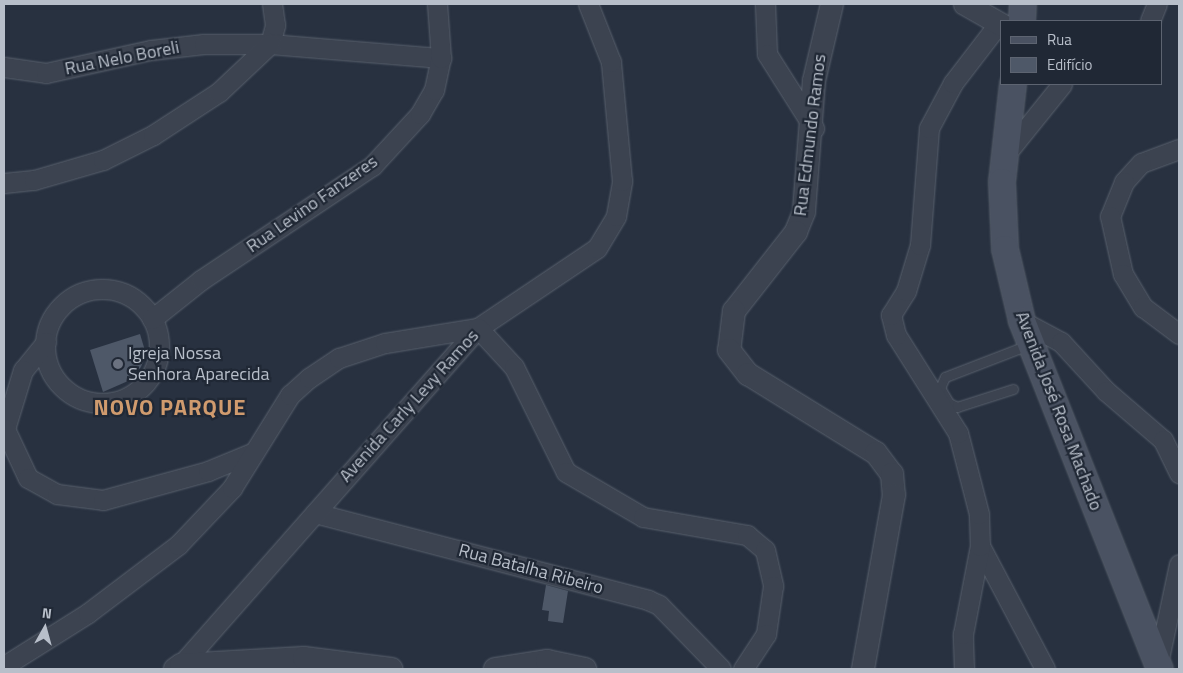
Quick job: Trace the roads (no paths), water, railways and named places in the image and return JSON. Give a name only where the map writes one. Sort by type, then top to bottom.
[{"type":"main road","points":[[1000,18],[1023,4]]},
{"type":"main road","name":"Avenida José Rosa Machado","points":[[1013,85],[1004,156],[1005,249],[1026,332],[1157,667]]},
{"type":"street","points":[[4,183],[34,180],[103,160],[153,135],[219,92],[270,44],[275,25],[272,4]]},
{"type":"street","name":"Rua Levino Fanzeres","points":[[152,319],[201,280],[372,166],[420,114],[434,90],[441,58],[437,4]]},
{"type":"street","name":"Avenida Carly Levy Ramos","points":[[178,667],[478,328],[597,248],[616,216],[622,182],[611,62],[588,4]]},
{"type":"street","points":[[765,4],[768,54],[814,128]]},
{"type":"street","name":"Rua Edmundo Ramos","points":[[832,4],[814,81],[814,128],[804,212],[796,232],[734,311],[729,350],[748,374],[876,453],[892,474],[894,495],[863,669]]},
{"type":"street","points":[[964,669],[963,634],[980,546],[980,514],[958,433],[896,335],[891,315],[906,291],[920,245],[929,128],[953,82],[1000,18],[965,4]]},
{"type":"street","points":[[1150,20],[1157,4]]},
{"type":"street","name":"Rua Nelo Boreli","points":[[4,67],[46,73],[151,50],[270,44],[441,58]]},
{"type":"street","points":[[1004,156],[1061,85]]},
{"type":"street","points":[[1179,149],[1141,164],[1124,182],[1110,216],[1123,274],[1143,307],[1179,334]]},
{"type":"street","points":[[46,342],[48,366],[58,382],[72,395],[108,403],[126,398],[153,373],[159,355],[152,319],[124,294],[87,291],[56,312],[46,342],[23,370],[5,429],[28,478],[57,494],[103,500],[208,471],[254,452]]},
{"type":"street","points":[[4,666],[88,613],[178,545],[232,488],[290,395],[339,358],[385,343],[478,328],[514,367],[566,472],[643,517],[747,535],[766,550],[773,586],[766,634],[743,669]]},
{"type":"street","points":[[1026,332],[1061,342],[1106,391],[1163,440],[1179,473]]},
{"type":"street","name":"Rua Batalha Ribeiro","points":[[315,513],[648,600],[659,605],[721,669]]},
{"type":"street","points":[[980,546],[1045,669]]},
{"type":"street","points":[[1157,667],[1179,564]]},
{"type":"street","points":[[495,669],[547,661],[585,669]]},
{"type":"street","points":[[178,667],[297,664],[391,669]]},
{"type":"lane","points":[[1013,389],[957,407],[949,403],[940,388],[945,377],[1026,332]]},
{"type":"place","name":"Igreja Nossa Senhora Aparecida","points":[[118,364]]},
{"type":"district","name":"NOVO PARQUE","points":[[170,408]]}]
